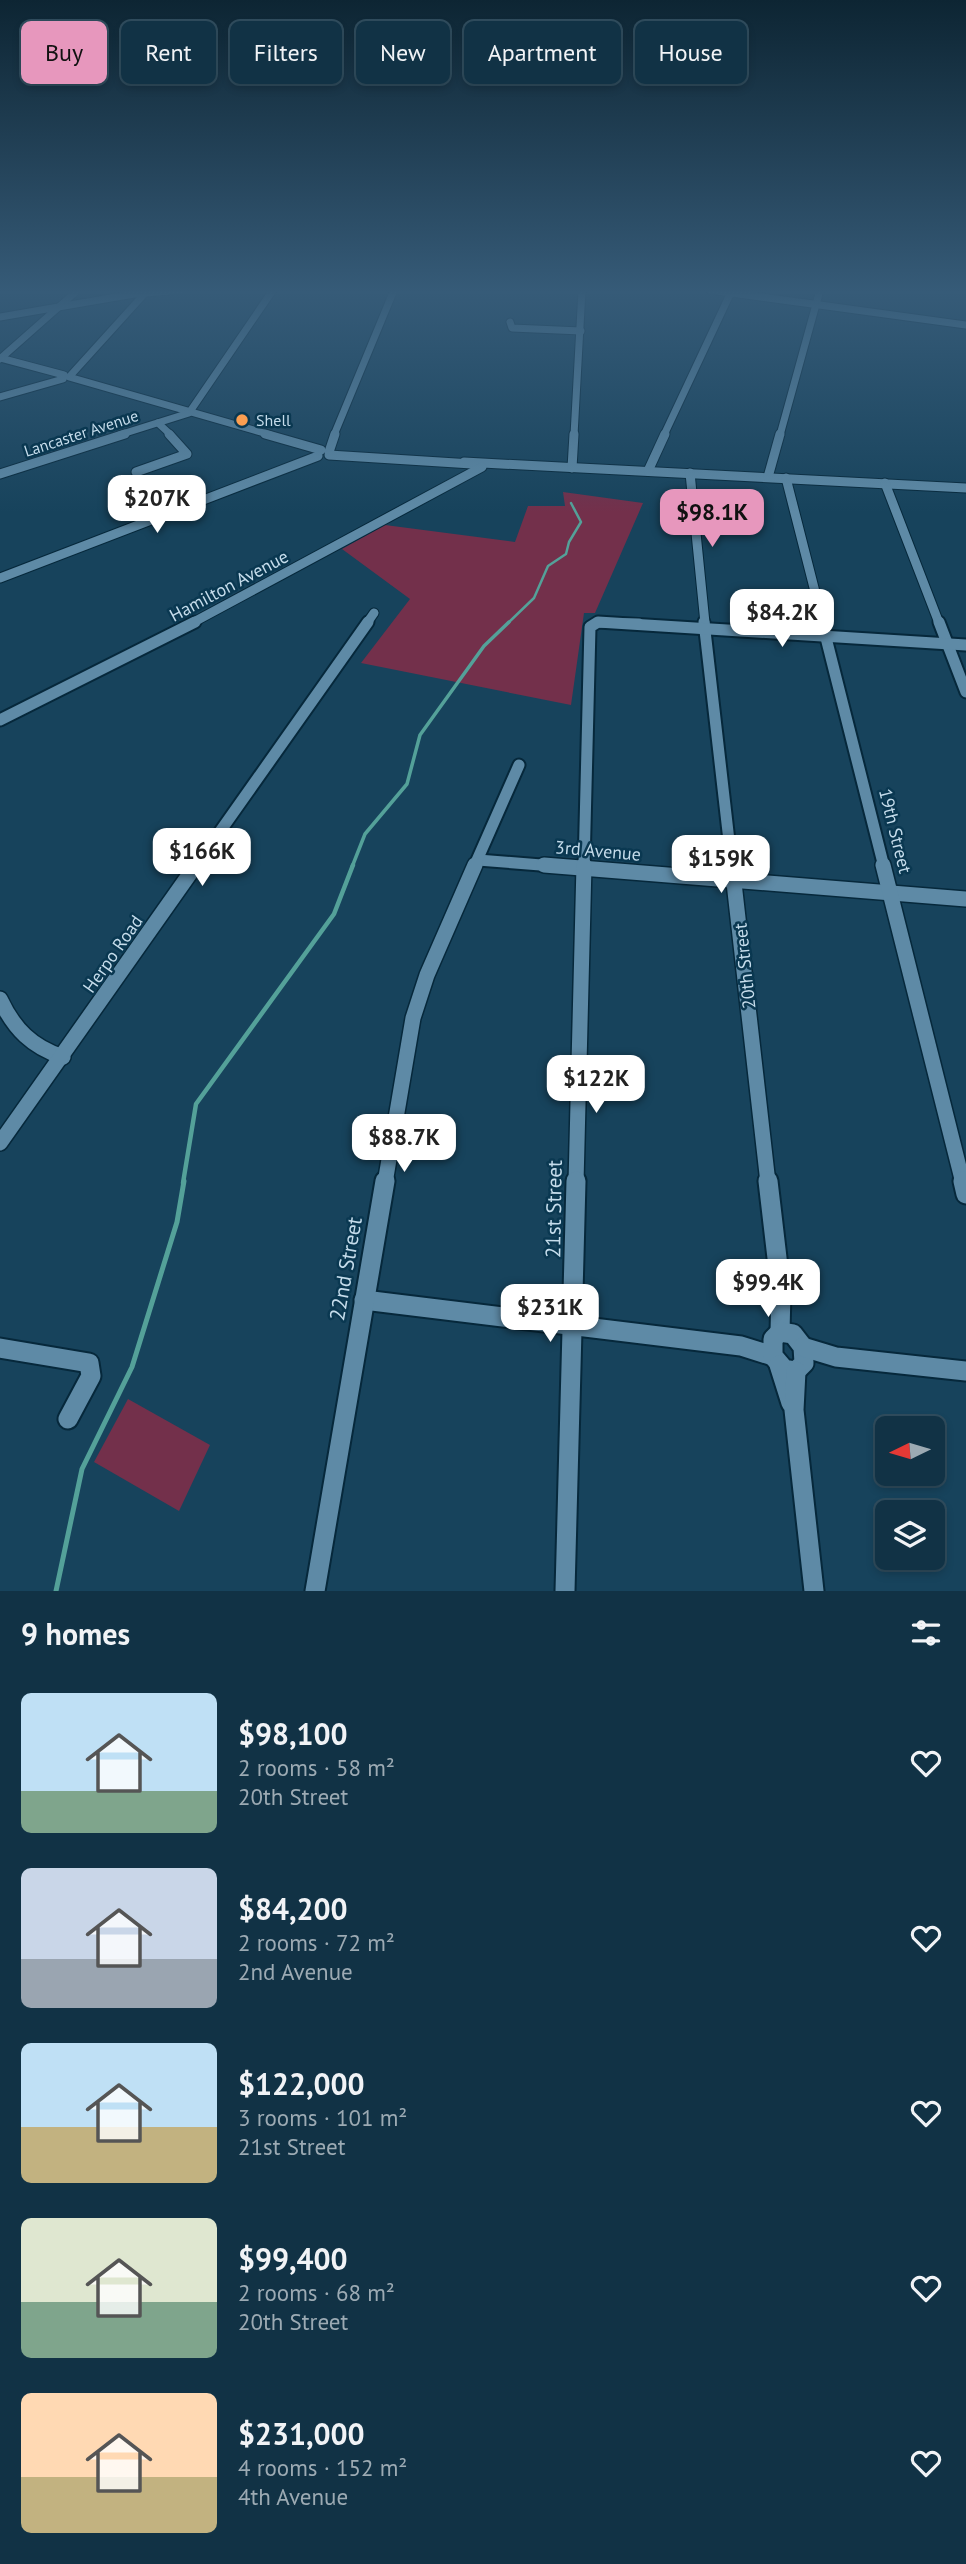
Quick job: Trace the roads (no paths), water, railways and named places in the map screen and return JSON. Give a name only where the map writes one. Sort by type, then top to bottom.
[{"type":"street","points":[[19,364],[343,457],[690,472],[966,488]]},
{"type":"street","points":[[0,397],[64,377],[80,364]]},
{"type":"street","points":[[189,413],[222,364]]},
{"type":"street","points":[[0,578],[303,464],[323,452],[361,364]]},
{"type":"street","points":[[572,468],[579,364]]},
{"type":"street","points":[[648,471],[697,364]]},
{"type":"street","points":[[768,477],[799,364]]},
{"type":"street","name":"Lancaster Avenue","points":[[0,474],[189,413]]},
{"type":"street","points":[[136,472],[187,454],[158,423]]},
{"type":"street","name":"Hamilton Avenue","points":[[0,720],[145,649],[470,474],[482,465]]},
{"type":"street","name":"20th Street","points":[[690,472],[705,628],[814,1591]]},
{"type":"street","name":"19th Street","points":[[786,478],[966,1194]]},
{"type":"street","points":[[885,483],[966,692]]},
{"type":"street","name":"Herpo Road","points":[[0,1143],[374,613]]},
{"type":"street","name":"21st Street","points":[[565,1591],[589,631],[598,622],[705,628]]},
{"type":"street","points":[[705,628],[966,645]]},
{"type":"street","name":"22nd Street","points":[[315,1591],[413,1018],[427,975],[519,765]]},
{"type":"street","name":"3rd Avenue","points":[[478,860],[966,899]]},
{"type":"street","points":[[0,999],[17,1032],[47,1053],[62,1057]]},
{"type":"street","points":[[364,1300],[573,1327],[966,1371]]},
{"type":"street","points":[[0,1348],[89,1363],[92,1369],[90,1376],[68,1419]]},
{"type":"waterway","points":[[508,623],[534,598],[548,566],[566,554],[569,542],[581,522],[571,503]]},
{"type":"waterway","points":[[352,867],[365,834],[407,784],[420,735],[484,646],[509,622]]},
{"type":"waterway","points":[[183,1183],[196,1104],[334,914],[353,865]]},
{"type":"waterway","points":[[56,1591],[82,1469],[132,1367],[177,1222],[184,1181]]},
{"type":"place","name":"Shell","points":[[242,420]]}]
